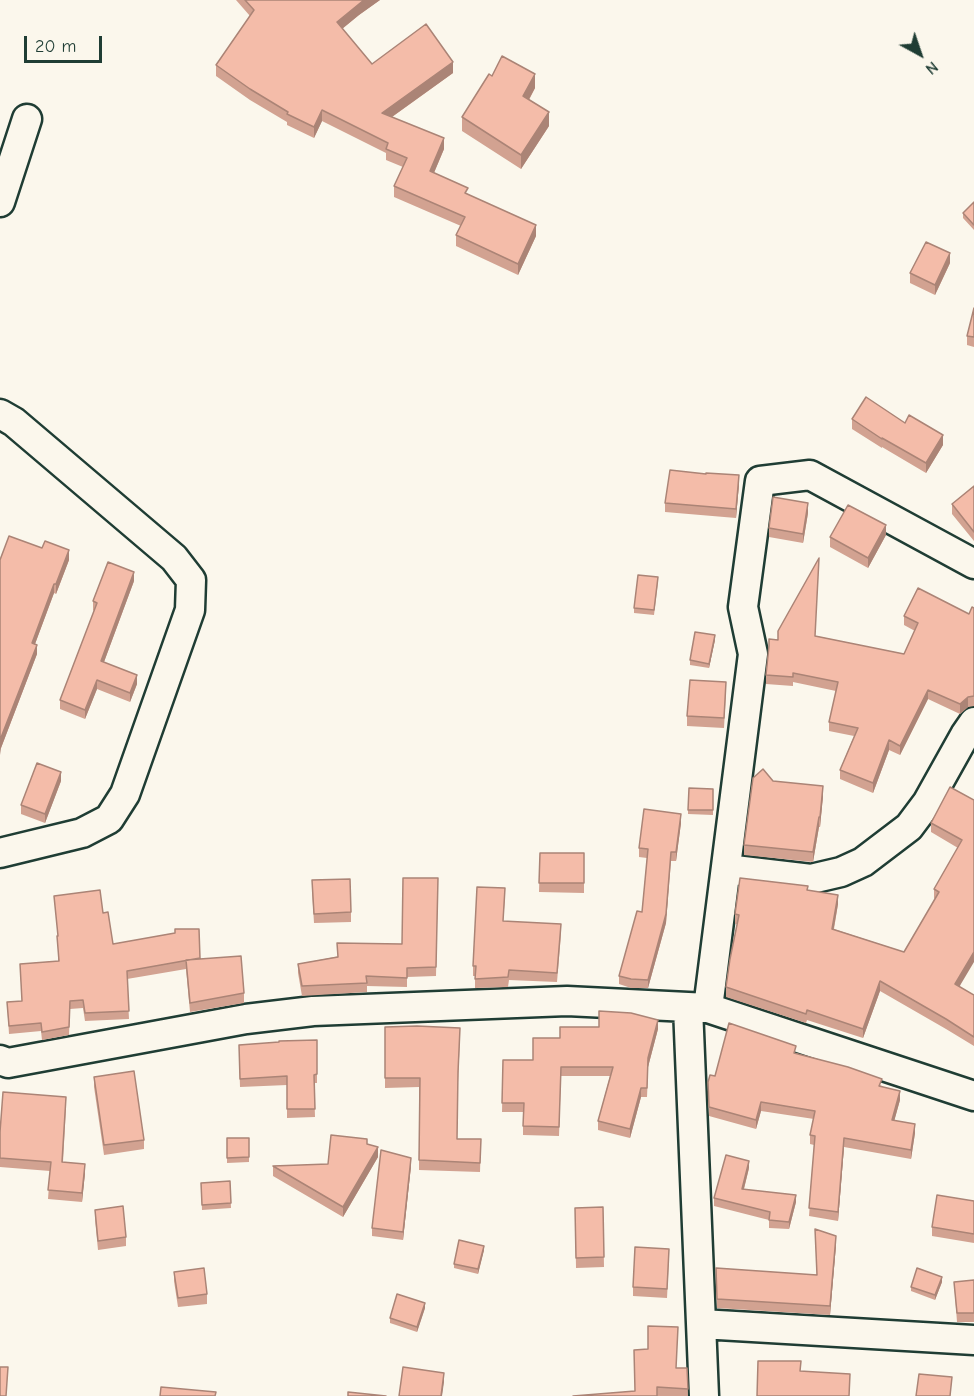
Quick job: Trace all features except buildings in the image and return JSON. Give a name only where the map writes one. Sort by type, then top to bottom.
[{"type":"street","points":[[0,202],[27,119]]},
{"type":"street","points":[[0,414],[14,422],[174,558],[191,580],[190,610],[125,794],[110,819],[82,833],[0,853]]},
{"type":"street","points":[[704,1396],[701,1324],[698,1007],[726,869],[753,654],[743,608],[760,481],[810,475],[974,564]]},
{"type":"street","points":[[726,869],[811,879],[841,872],[863,862],[909,827],[927,803],[964,735],[974,722]]},
{"type":"street","points":[[0,1060],[8,1063],[246,1019],[314,1011],[567,1000],[698,1007],[974,1096]]},
{"type":"street","points":[[701,1324],[974,1340]]}]
